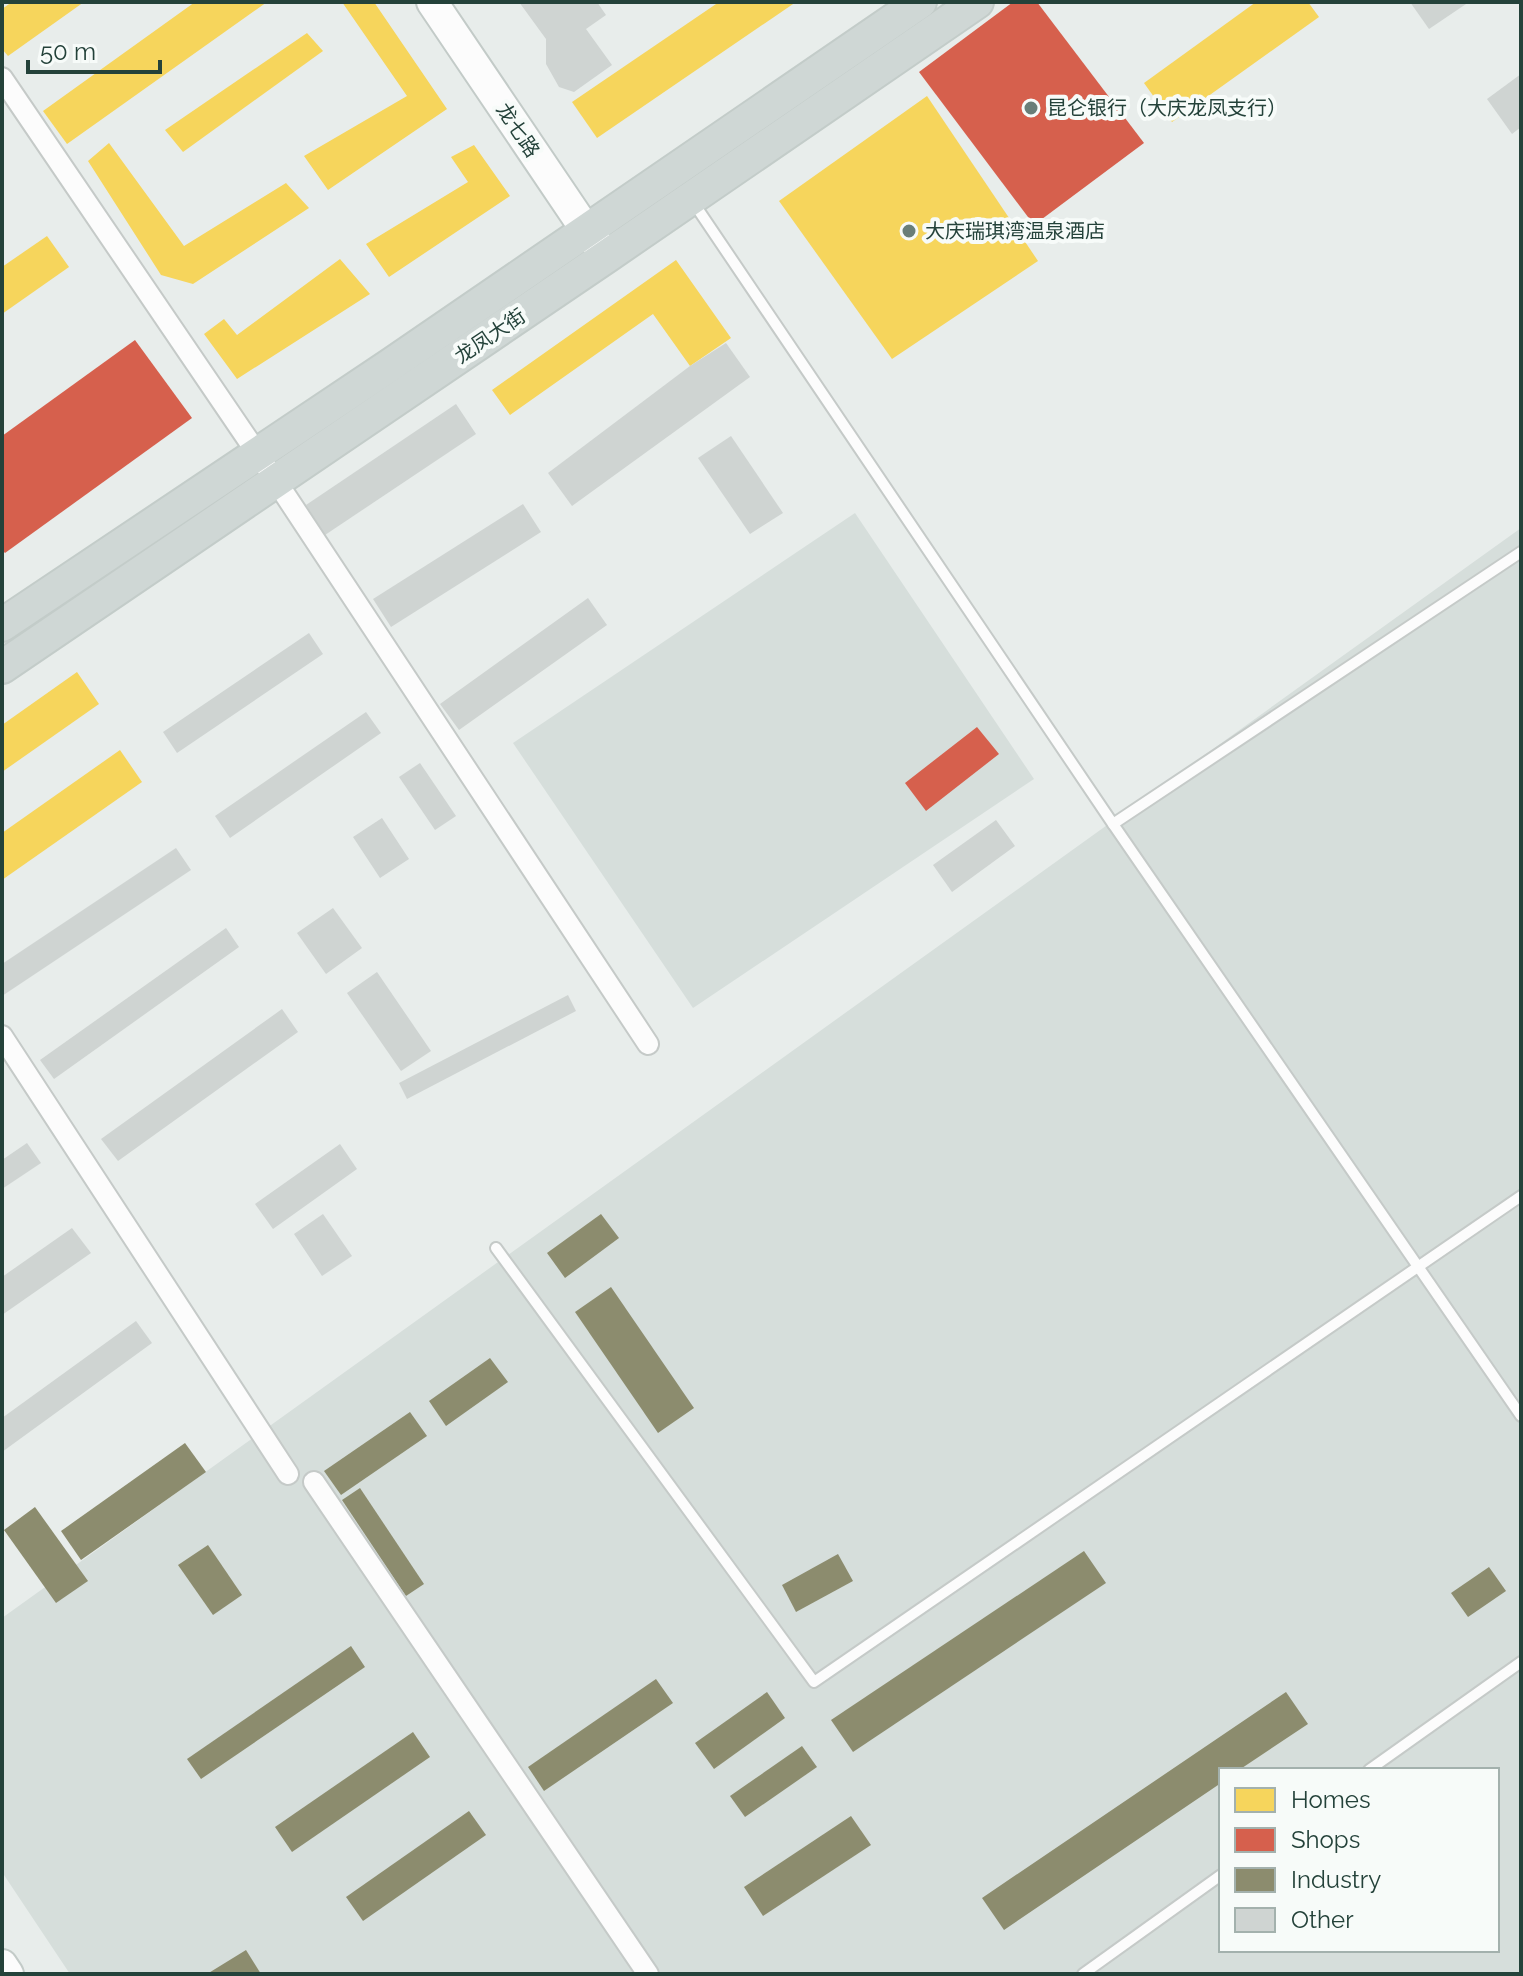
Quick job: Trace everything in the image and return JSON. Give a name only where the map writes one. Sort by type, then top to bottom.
[{"type":"main road","name":"龙凤大街","points":[[2,625],[920,2]]},
{"type":"main road","name":"龙凤大街","points":[[2,667],[977,2]]},
{"type":"street","name":"龙七路","points":[[432,2],[586,230],[607,256]]},
{"type":"street","points":[[2,78],[276,481],[648,1044]]},
{"type":"street","points":[[2,1036],[288,1474]]},
{"type":"street","points":[[314,1482],[648,1974]]},
{"type":"street","points":[[2,1965],[8,1974]]},
{"type":"lane","points":[[691,199],[1113,824],[1521,1416]]},
{"type":"lane","points":[[1113,824],[1521,552]]},
{"type":"lane","points":[[496,1248],[814,1682],[1521,1196]]},
{"type":"lane","points":[[1372,1768],[1521,1662]]},
{"type":"lane","points":[[1083,1974],[1219,1876]]},
{"type":"shaded area","points":[[855,513],[1034,779],[693,1008],[513,743]]},
{"type":"shaded area","points":[[1521,528],[1521,1974],[70,1974],[2,1872],[2,1618]]},
{"type":"building: Homes","points":[[12,2],[84,2],[8,56],[2,49],[2,9]]},
{"type":"building: Homes","points":[[195,2],[267,2],[67,144],[43,111]]},
{"type":"building: Homes","points":[[342,2],[374,2],[447,109],[328,190],[304,156],[407,96]]},
{"type":"building: Homes","points":[[719,2],[796,2],[597,138],[572,102]]},
{"type":"building: Homes","points":[[1256,2],[1308,2],[1319,17],[1172,122],[1144,83]]},
{"type":"building: Homes","points":[[307,33],[323,51],[183,152],[165,130]]},
{"type":"building: Homes","name":"大庆瑞琪湾温泉酒店","points":[[927,96],[1038,261],[892,359],[779,201]]},
{"type":"building: Homes","points":[[109,143],[184,246],[286,183],[309,208],[193,284],[161,275],[88,161]]},
{"type":"building: Homes","points":[[474,145],[510,196],[389,277],[366,244],[468,182],[451,157]]},
{"type":"building: Homes","points":[[47,236],[69,267],[2,314],[2,267]]},
{"type":"building: Homes","points":[[340,259],[370,294],[237,379],[204,334],[224,319],[237,335]]},
{"type":"building: Homes","points":[[676,260],[731,338],[690,366],[653,314],[510,415],[492,390]]},
{"type":"building: Homes","points":[[77,672],[99,704],[2,772],[2,725]]},
{"type":"building: Homes","points":[[120,750],[142,782],[2,880],[2,833]]},
{"type":"building: Shops","name":"昆仑银行（大庆龙凤支行）","points":[[1013,2],[1037,2],[1144,143],[1034,225],[919,72]]},
{"type":"building: Shops","points":[[135,340],[192,418],[5,553],[2,550],[2,436]]},
{"type":"building: Shops","points":[[977,727],[999,754],[926,811],[905,783]]},
{"type":"building: Industry","points":[[601,1214],[619,1238],[565,1278],[547,1253]]},
{"type":"building: Industry","points":[[611,1287],[694,1408],[658,1433],[575,1312]]},
{"type":"building: Industry","points":[[490,1358],[508,1382],[446,1426],[429,1401]]},
{"type":"building: Industry","points":[[410,1412],[427,1436],[341,1495],[324,1471]]},
{"type":"building: Industry","points":[[185,1443],[206,1472],[81,1560],[61,1531]]},
{"type":"building: Industry","points":[[360,1488],[424,1584],[406,1596],[342,1500]]},
{"type":"building: Industry","points":[[35,1507],[88,1581],[56,1603],[4,1530]]},
{"type":"building: Industry","points":[[208,1545],[242,1595],[213,1615],[178,1565]]},
{"type":"building: Industry","points":[[1084,1551],[1106,1583],[853,1752],[831,1720]]},
{"type":"building: Industry","points":[[838,1554],[853,1581],[796,1612],[782,1585]]},
{"type":"building: Industry","points":[[1489,1567],[1506,1591],[1468,1617],[1451,1593]]},
{"type":"building: Industry","points":[[351,1646],[365,1667],[201,1779],[187,1759]]},
{"type":"building: Industry","points":[[656,1679],[673,1703],[544,1791],[528,1767]]},
{"type":"building: Industry","points":[[767,1692],[785,1718],[714,1769],[695,1743]]},
{"type":"building: Industry","points":[[1286,1692],[1308,1724],[1242,1768],[1219,1768],[1219,1784],[1004,1930],[982,1898]]},
{"type":"building: Industry","points":[[413,1732],[430,1757],[292,1852],[275,1827]]},
{"type":"building: Industry","points":[[802,1746],[817,1767],[745,1817],[730,1796]]},
{"type":"building: Industry","points":[[469,1811],[486,1835],[363,1921],[346,1897]]},
{"type":"building: Industry","points":[[851,1816],[871,1845],[763,1916],[744,1887]]},
{"type":"building: Industry","points":[[246,1950],[261,1974],[207,1974]]},
{"type":"building: Other","points":[[519,2],[597,2],[606,15],[586,29],[612,65],[574,92],[559,87],[546,64],[546,39]]},
{"type":"building: Other","points":[[1410,2],[1469,2],[1429,29]]},
{"type":"building: Other","points":[[1521,74],[1521,127],[1512,134],[1487,99]]},
{"type":"building: Other","points":[[726,343],[750,377],[572,506],[548,473],[690,366]]},
{"type":"building: Other","points":[[456,404],[476,434],[325,535],[306,505]]},
{"type":"building: Other","points":[[731,436],[783,513],[750,534],[698,458]]},
{"type":"building: Other","points":[[523,504],[541,532],[391,627],[373,599]]},
{"type":"building: Other","points":[[588,598],[607,625],[459,730],[440,704]]},
{"type":"building: Other","points":[[309,633],[323,654],[177,753],[163,732]]},
{"type":"building: Other","points":[[366,712],[381,733],[230,838],[215,816]]},
{"type":"building: Other","points":[[420,763],[456,816],[435,830],[399,777]]},
{"type":"building: Other","points":[[382,818],[409,859],[380,878],[353,837]]},
{"type":"building: Other","points":[[996,820],[1015,846],[952,892],[933,865]]},
{"type":"building: Other","points":[[176,848],[191,870],[2,996],[2,964]]},
{"type":"building: Other","points":[[333,908],[362,948],[326,974],[297,933]]},
{"type":"building: Other","points":[[226,928],[239,947],[54,1079],[40,1060]]},
{"type":"building: Other","points":[[377,972],[431,1051],[401,1071],[347,993]]},
{"type":"building: Other","points":[[568,995],[576,1011],[407,1099],[399,1083]]},
{"type":"building: Other","points":[[282,1009],[298,1032],[118,1161],[101,1139]]},
{"type":"building: Other","points":[[27,1143],[41,1163],[2,1189],[2,1160]]},
{"type":"building: Other","points":[[340,1144],[357,1169],[273,1229],[255,1204]]},
{"type":"building: Other","points":[[323,1214],[352,1256],[322,1276],[294,1234]]},
{"type":"building: Other","points":[[72,1228],[91,1253],[2,1315],[2,1277]]},
{"type":"building: Other","points":[[136,1321],[152,1343],[2,1452],[2,1418]]},
{"type":"place","name":"昆仑银行（大庆龙凤支行）","points":[[1031,108]]},
{"type":"place","name":"大庆瑞琪湾温泉酒店","points":[[909,231]]}]
